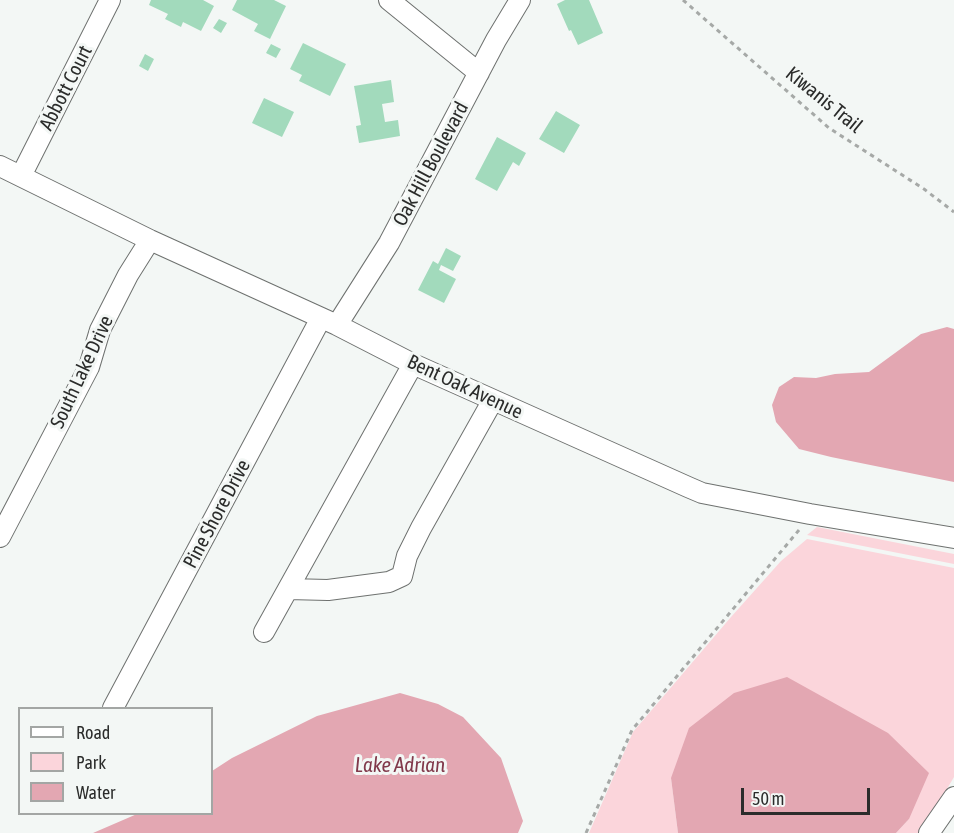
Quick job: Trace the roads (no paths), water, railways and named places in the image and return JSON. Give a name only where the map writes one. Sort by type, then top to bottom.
[{"type":"street","name":"Abbott Court","points":[[21,176],[110,0]]},
{"type":"street","points":[[389,0],[479,73]]},
{"type":"street","name":"Oak Hill Boulevard","points":[[329,322],[389,243],[520,0]]},
{"type":"street","name":"Bent Oak Avenue","points":[[0,166],[150,240],[329,322],[413,364],[702,493],[954,538]]},
{"type":"street","name":"South Lake Drive","points":[[0,537],[89,367],[100,330],[128,275],[150,240]]},
{"type":"street","name":"Pine Shore Drive","points":[[114,707],[329,322]]},
{"type":"street","points":[[264,632],[413,364]]},
{"type":"street","points":[[288,589],[328,590],[389,582],[402,576],[407,556],[421,528],[493,400]]},
{"type":"street","points":[[929,833],[954,797]]},
{"type":"water","points":[[947,327],[954,329],[954,482],[799,449],[776,422],[772,405],[779,387],[794,377],[816,378],[835,374],[869,372],[921,334]]},
{"type":"water","points":[[787,677],[888,733],[929,773],[909,819],[896,833],[678,833],[671,778],[689,728],[734,693]]},
{"type":"water","name":"Lake Adrian","points":[[400,693],[438,704],[463,717],[501,758],[523,821],[518,833],[93,833],[135,815],[213,815],[213,770],[232,758],[317,716]]}]
